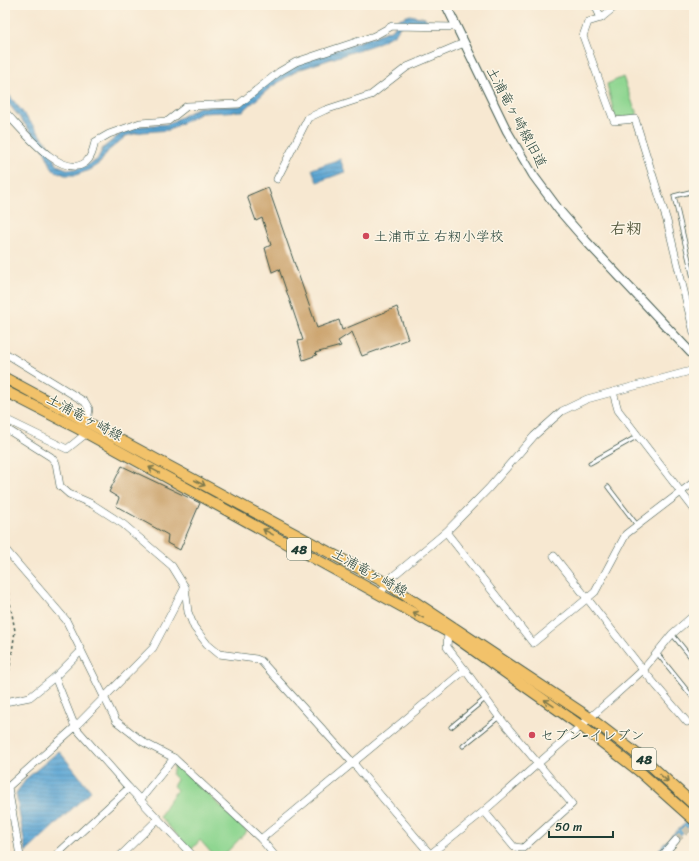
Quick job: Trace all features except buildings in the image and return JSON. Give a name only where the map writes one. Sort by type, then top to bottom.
[{"type":"main road","name":"土浦竜ヶ崎線","points":[[5,378],[388,584],[590,718],[646,761],[694,805]]},
{"type":"main road","name":"土浦竜ヶ崎線","points":[[5,391],[86,433],[448,632],[581,726],[639,771],[694,820]]},
{"type":"street","name":"土浦竜ヶ崎線旧道","points":[[446,5],[507,131],[520,155],[540,185],[586,240],[694,356]]},
{"type":"street","points":[[594,5],[601,18]]},
{"type":"street","points":[[616,5],[601,18],[588,22],[583,36],[614,121],[635,119],[667,221],[694,333]]},
{"type":"street","points":[[5,112],[40,148],[58,163],[67,166],[76,166],[86,163],[90,157],[95,142],[109,134],[140,123],[168,121],[187,106],[239,104],[279,72],[296,62],[374,36],[392,26],[456,27]]},
{"type":"street","points":[[277,180],[308,118],[325,110],[371,95],[407,67],[464,43]]},
{"type":"street","points":[[5,353],[85,402],[89,409],[87,422]]},
{"type":"street","points":[[380,594],[392,577],[446,532],[489,488],[534,436],[562,411],[587,399],[694,370]]},
{"type":"street","points":[[613,392],[618,410],[694,509]]},
{"type":"street","points":[[5,419],[67,449],[86,433]]},
{"type":"street","points":[[5,428],[51,457],[56,463],[60,486],[69,494],[92,504],[123,524],[172,566],[185,587],[188,612],[194,627],[207,644],[219,654],[261,661],[353,763],[429,855],[484,811],[590,718],[643,670],[672,634],[694,615]]},
{"type":"street","points":[[446,532],[533,643],[595,592],[626,534],[694,482]]},
{"type":"street","points":[[5,549],[66,620],[116,721],[143,742],[174,758],[261,839],[275,856]]},
{"type":"street","points":[[554,556],[643,670],[687,722]]},
{"type":"street","points":[[20,856],[6,787],[75,727],[103,696],[153,648],[185,587]]},
{"type":"street","points":[[448,632],[447,647],[499,717],[572,804],[523,848],[514,847],[484,811]]},
{"type":"street","points":[[5,702],[30,697],[55,677],[81,651]]},
{"type":"street","points":[[261,839],[465,670]]},
{"type":"street","points":[[55,677],[75,727],[189,855]]},
{"type":"street","points":[[140,800],[174,758]]},
{"type":"street","points":[[55,856],[129,788]]},
{"type":"street","points":[[120,856],[158,819]]},
{"type":"street","points":[[662,856],[676,840]]},
{"type":"lane","points":[[694,191],[674,196],[693,272],[694,282]]},
{"type":"lane","points":[[590,463],[638,436]]},
{"type":"lane","points":[[608,487],[637,525]]},
{"type":"lane","points":[[672,634],[694,661]]},
{"type":"lane","points":[[657,652],[694,699]]},
{"type":"lane","points":[[451,727],[485,699]]},
{"type":"lane","points":[[463,746],[499,717]]},
{"type":"path","points":[[5,574],[12,605],[15,631],[14,650],[6,687],[5,702]]},
{"type":"green space","points":[[623,77],[634,107],[637,111],[637,117],[615,118],[607,84]]},
{"type":"green space","points":[[175,763],[247,831],[223,856],[214,856],[200,840],[191,850],[160,817],[166,805],[177,790],[173,786],[177,780],[172,775]]},
{"type":"water","points":[[410,15],[426,18],[425,25],[410,21],[401,25],[395,34],[376,44],[298,70],[271,87],[243,111],[201,113],[169,130],[142,132],[126,136],[108,151],[100,163],[89,170],[76,175],[65,175],[53,170],[42,146],[5,99],[5,90],[47,143],[57,165],[67,169],[76,169],[97,160],[103,148],[124,131],[141,126],[168,124],[199,107],[240,106],[268,82],[296,65],[393,29],[399,19]]},
{"type":"water","points":[[340,159],[345,172],[317,182],[312,169]]},
{"type":"water","points":[[59,751],[91,791],[26,852],[16,793],[27,778]]},
{"type":"water","points":[[694,816],[694,822],[659,856],[653,856],[672,835]]},
{"type":"waterway","points":[[423,21],[431,21]]},
{"type":"tunnel","points":[[676,840],[694,824]]},
{"type":"place","name":"土浦市立 右籾小学校","points":[[366,236]]},
{"type":"place","name":"セブン-イレブン","points":[[532,735]]},
{"type":"district","name":"右籾","points":[[626,228]]}]
